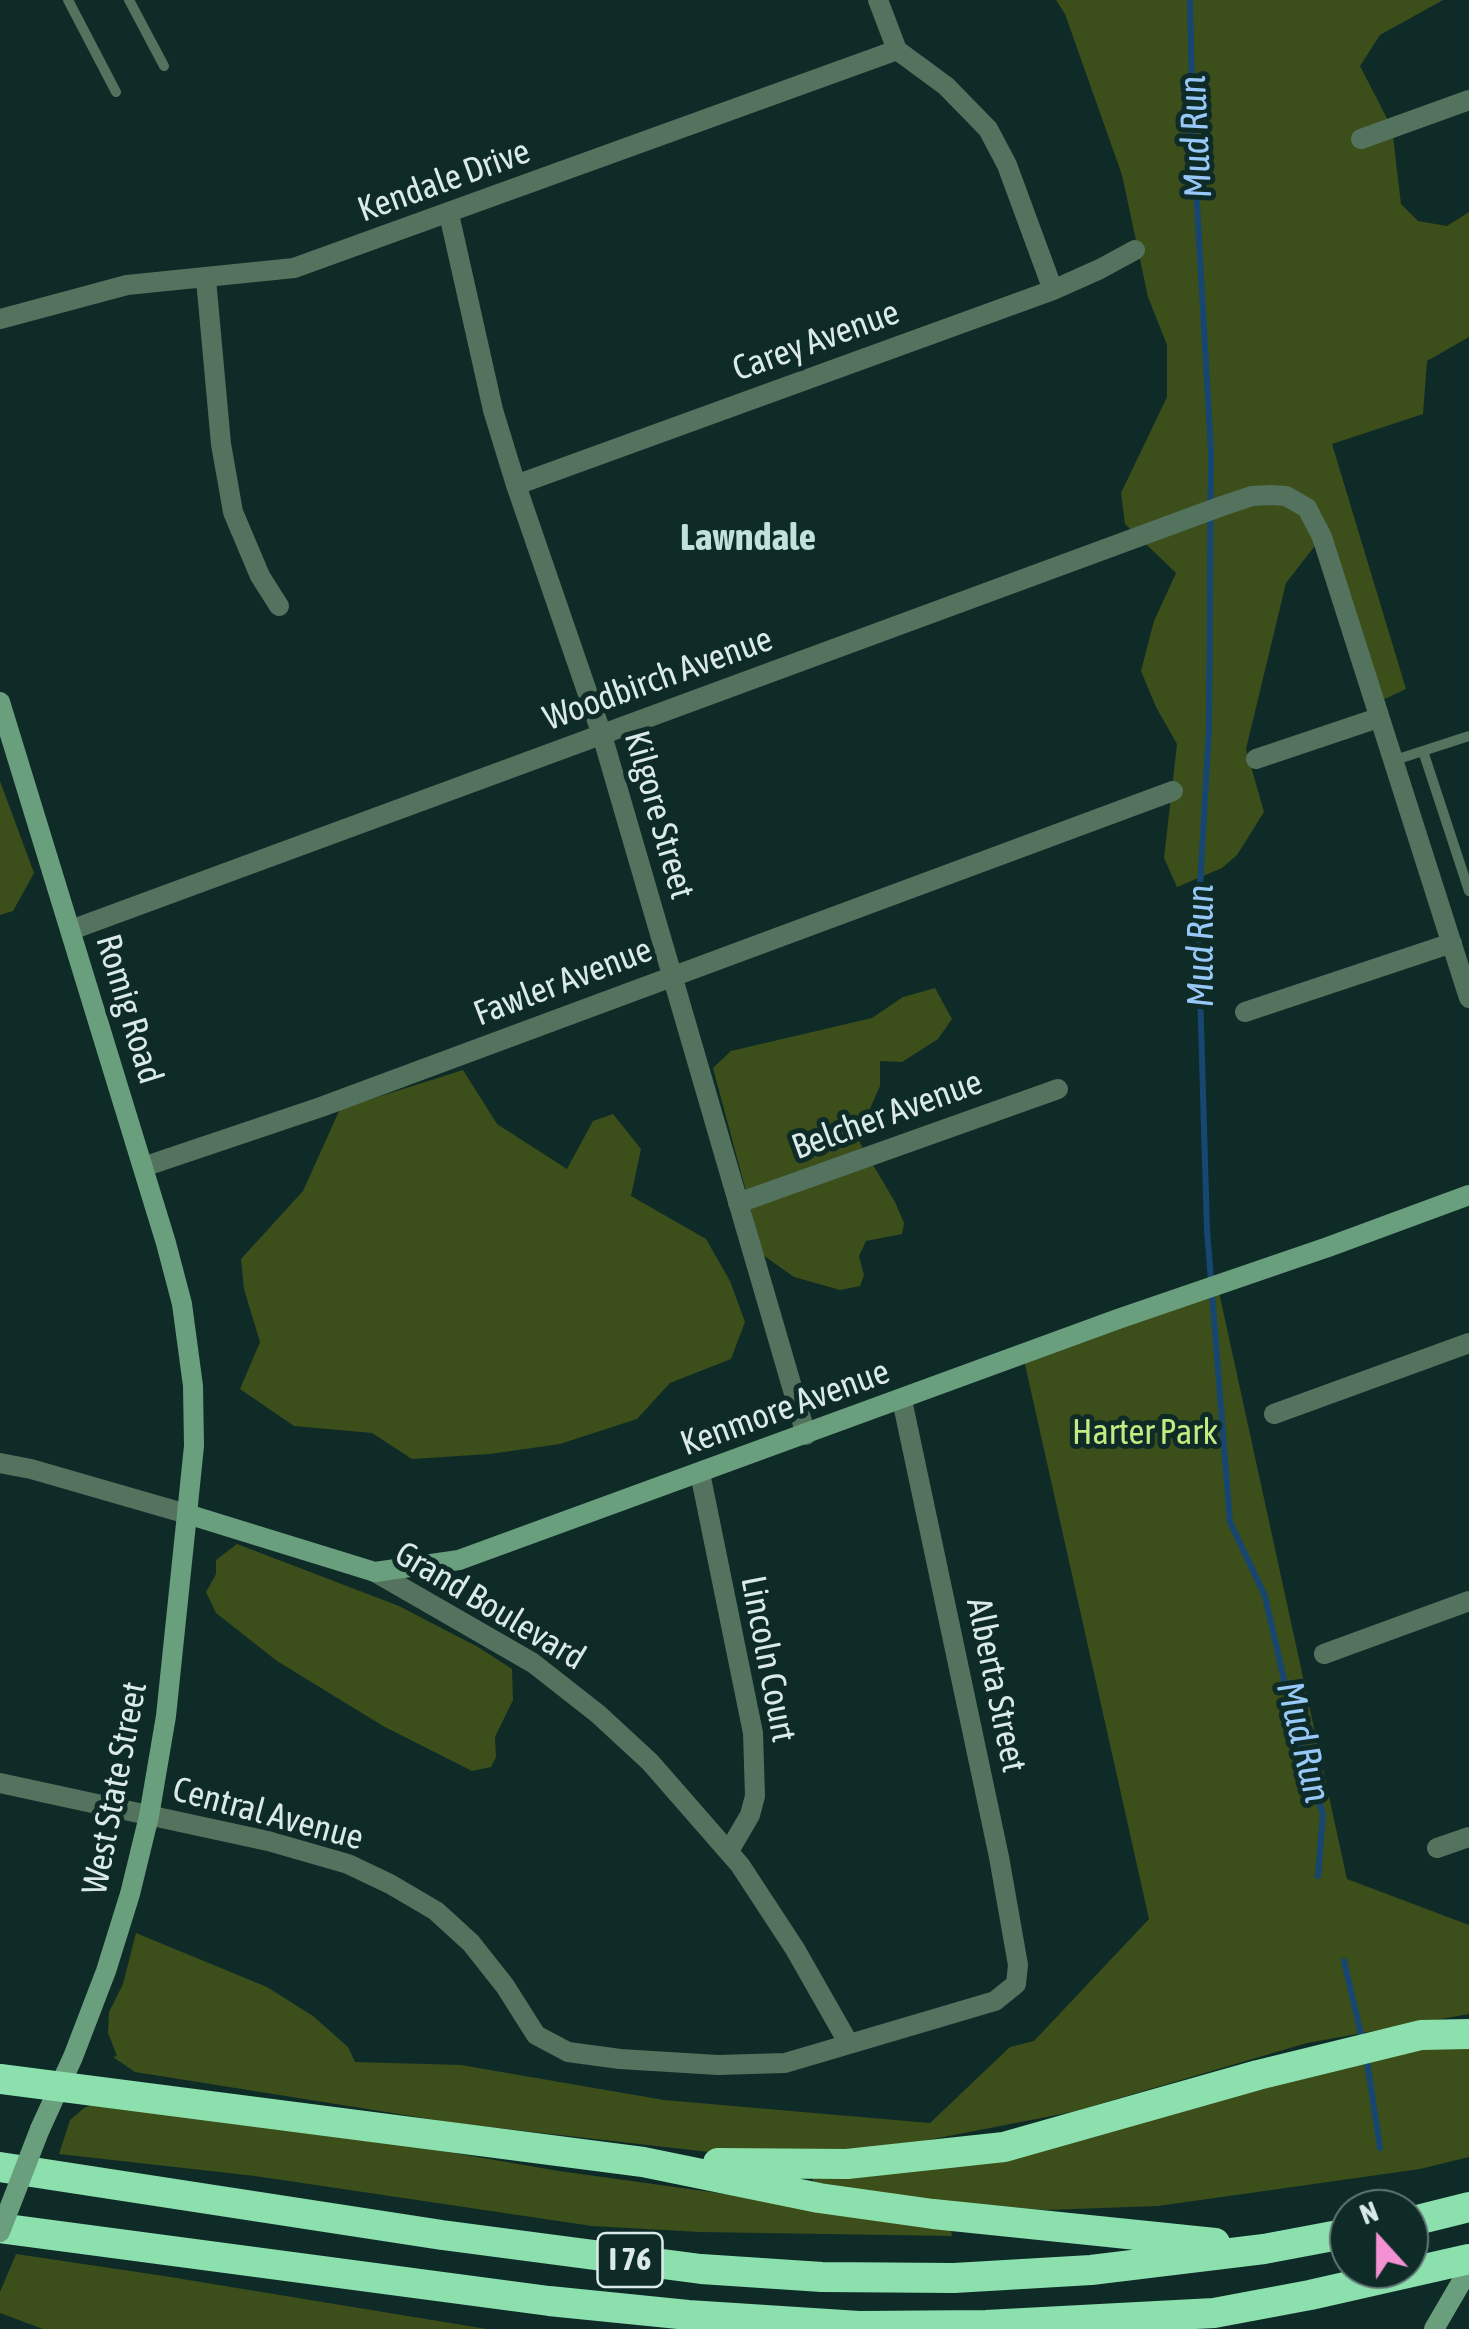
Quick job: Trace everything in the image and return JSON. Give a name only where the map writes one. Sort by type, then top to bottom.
[{"type":"highway","points":[[644,2162],[847,2164],[1004,2147],[1421,2035],[1469,2034]]},
{"type":"highway","points":[[0,2079],[644,2162],[819,2198],[933,2214],[1264,2249]]},
{"type":"highway","name":"I 76","points":[[0,2167],[442,2235],[701,2268],[822,2277],[954,2278],[1091,2270],[1264,2249],[1329,2237]]},
{"type":"highway","points":[[1429,2217],[1469,2207]]},
{"type":"highway","name":"I 76","points":[[0,2230],[391,2282],[688,2316],[859,2326],[986,2325],[1214,2312],[1469,2258]]},
{"type":"highway","points":[[1149,2329],[1214,2312]]},
{"type":"street","points":[[878,0],[897,50],[946,86],[988,128],[1006,165],[1052,290]]},
{"type":"street","name":"Kendale Drive","points":[[0,319],[127,285],[294,268],[897,50]]},
{"type":"street","points":[[1362,139],[1469,100]]},
{"type":"street","name":"Kilgore Street","points":[[449,214],[489,393],[602,735],[806,1435]]},
{"type":"street","name":"Carey Avenue","points":[[516,484],[1052,290],[1135,250]]},
{"type":"street","points":[[206,279],[221,444],[233,512],[260,576],[279,606]]},
{"type":"street","name":"Woodbirch Avenue","points":[[71,930],[1252,496],[1286,496],[1299,502],[1314,520],[1378,718]]},
{"type":"street","name":"Romig Road","points":[[0,702],[143,1167],[182,1304],[186,1336]]},
{"type":"street","points":[[1256,759],[1378,718],[1469,998]]},
{"type":"street","name":"Fawler Avenue","points":[[143,1167],[321,1107],[1173,791]]},
{"type":"street","points":[[1246,1012],[1452,943]]},
{"type":"street","name":"Belcher Avenue","points":[[738,1203],[1058,1089]]},
{"type":"street","name":"Kenmore Avenue","points":[[375,1572],[459,1560],[1469,1195]]},
{"type":"street","name":"West State Street","points":[[0,2230],[106,1972],[149,1816],[166,1716],[194,1446],[193,1386],[186,1336]]},
{"type":"street","points":[[1274,1414],[1469,1343]]},
{"type":"street","name":"Alberta Street","points":[[902,1400],[999,1858],[1018,1965],[1016,1984]]},
{"type":"street","name":"Grand Boulevard","points":[[0,1463],[32,1468],[375,1572],[504,1645],[560,1682],[650,1762],[729,1852],[795,1949],[849,2044]]},
{"type":"street","name":"Lincoln Court","points":[[700,1474],[753,1732],[755,1796],[750,1815],[729,1852]]},
{"type":"street","points":[[1324,1654],[1469,1601]]},
{"type":"street","name":"Central Avenue","points":[[0,1782],[268,1841],[348,1864],[436,1912],[471,1943],[536,2035],[568,2052],[718,2065],[784,2064],[995,2001],[1016,1984]]},
{"type":"street","points":[[1437,1848],[1469,1838]]},
{"type":"street","points":[[1434,2329],[1469,2269]]},
{"type":"lane","points":[[68,0],[116,92]]},
{"type":"lane","points":[[129,0],[164,66]]},
{"type":"lane","points":[[1391,762],[1469,736]]},
{"type":"lane","points":[[1423,751],[1469,891]]},
{"type":"green space","points":[[1056,0],[1443,0],[1380,35],[1360,66],[1392,128],[1401,204],[1418,221],[1447,226],[1469,212],[1469,337],[1427,361],[1423,414],[1332,444],[1406,689],[1374,704],[1321,538],[1286,583],[1246,749],[1264,812],[1237,855],[1222,868],[1177,887],[1164,858],[1177,744],[1141,671],[1154,621],[1176,573],[1125,524],[1121,493],[1167,397],[1167,345],[1148,297],[1122,175],[1065,14]]},
{"type":"green space","points":[[0,781],[34,873],[13,911],[0,915]]},
{"type":"green space","points":[[935,988],[952,1019],[938,1039],[902,1062],[880,1061],[880,1086],[860,1143],[895,1202],[904,1223],[902,1234],[866,1241],[859,1256],[864,1275],[860,1286],[840,1290],[794,1277],[763,1255],[713,1068],[731,1051],[872,1018],[903,997]]},
{"type":"green space","points":[[463,1070],[497,1124],[567,1169],[593,1121],[613,1114],[641,1149],[631,1196],[706,1239],[730,1281],[745,1322],[731,1359],[670,1383],[637,1419],[560,1444],[412,1459],[372,1433],[294,1426],[240,1389],[260,1342],[244,1289],[241,1259],[303,1191],[340,1109]]},
{"type":"green space","name":"Harter Park","points":[[1219,1292],[1347,1879],[1469,1925],[1469,2014],[1307,2043],[1072,2112],[923,2141],[858,2149],[709,2152],[455,2123],[135,2072],[113,2057],[117,2056],[108,2033],[109,2012],[123,1984],[136,1933],[267,1987],[313,2016],[348,2047],[355,2062],[461,2065],[664,2100],[930,2123],[1010,2047],[1034,2041],[1149,1919],[1024,1360]]},
{"type":"green space","points":[[237,1544],[399,1606],[512,1669],[513,1700],[495,1737],[496,1757],[491,1767],[472,1771],[383,1726],[277,1661],[216,1613],[206,1592],[216,1574],[216,1560]]},
{"type":"green space","points":[[1469,2043],[1469,2157],[1420,2169],[1158,2206],[1046,2210],[813,2186],[813,2175],[1408,2048]]},
{"type":"green space","points":[[99,2102],[285,2124],[559,2171],[950,2225],[952,2236],[592,2226],[255,2176],[59,2154],[70,2120]]},
{"type":"green space","points":[[16,2254],[487,2329],[43,2329],[0,2313],[0,2292]]},
{"type":"waterway","name":"Mud Run","points":[[1190,0],[1193,134],[1211,451],[1209,729],[1198,922],[1207,1230],[1230,1522],[1265,1596],[1294,1724],[1323,1814],[1318,1876]]},
{"type":"waterway","name":"Mud Run","points":[[1344,1961],[1363,2043]]},
{"type":"waterway","name":"Mud Run","points":[[1367,2060],[1380,2148]]},
{"type":"district","name":"Lawndale","points":[[748,538]]}]
